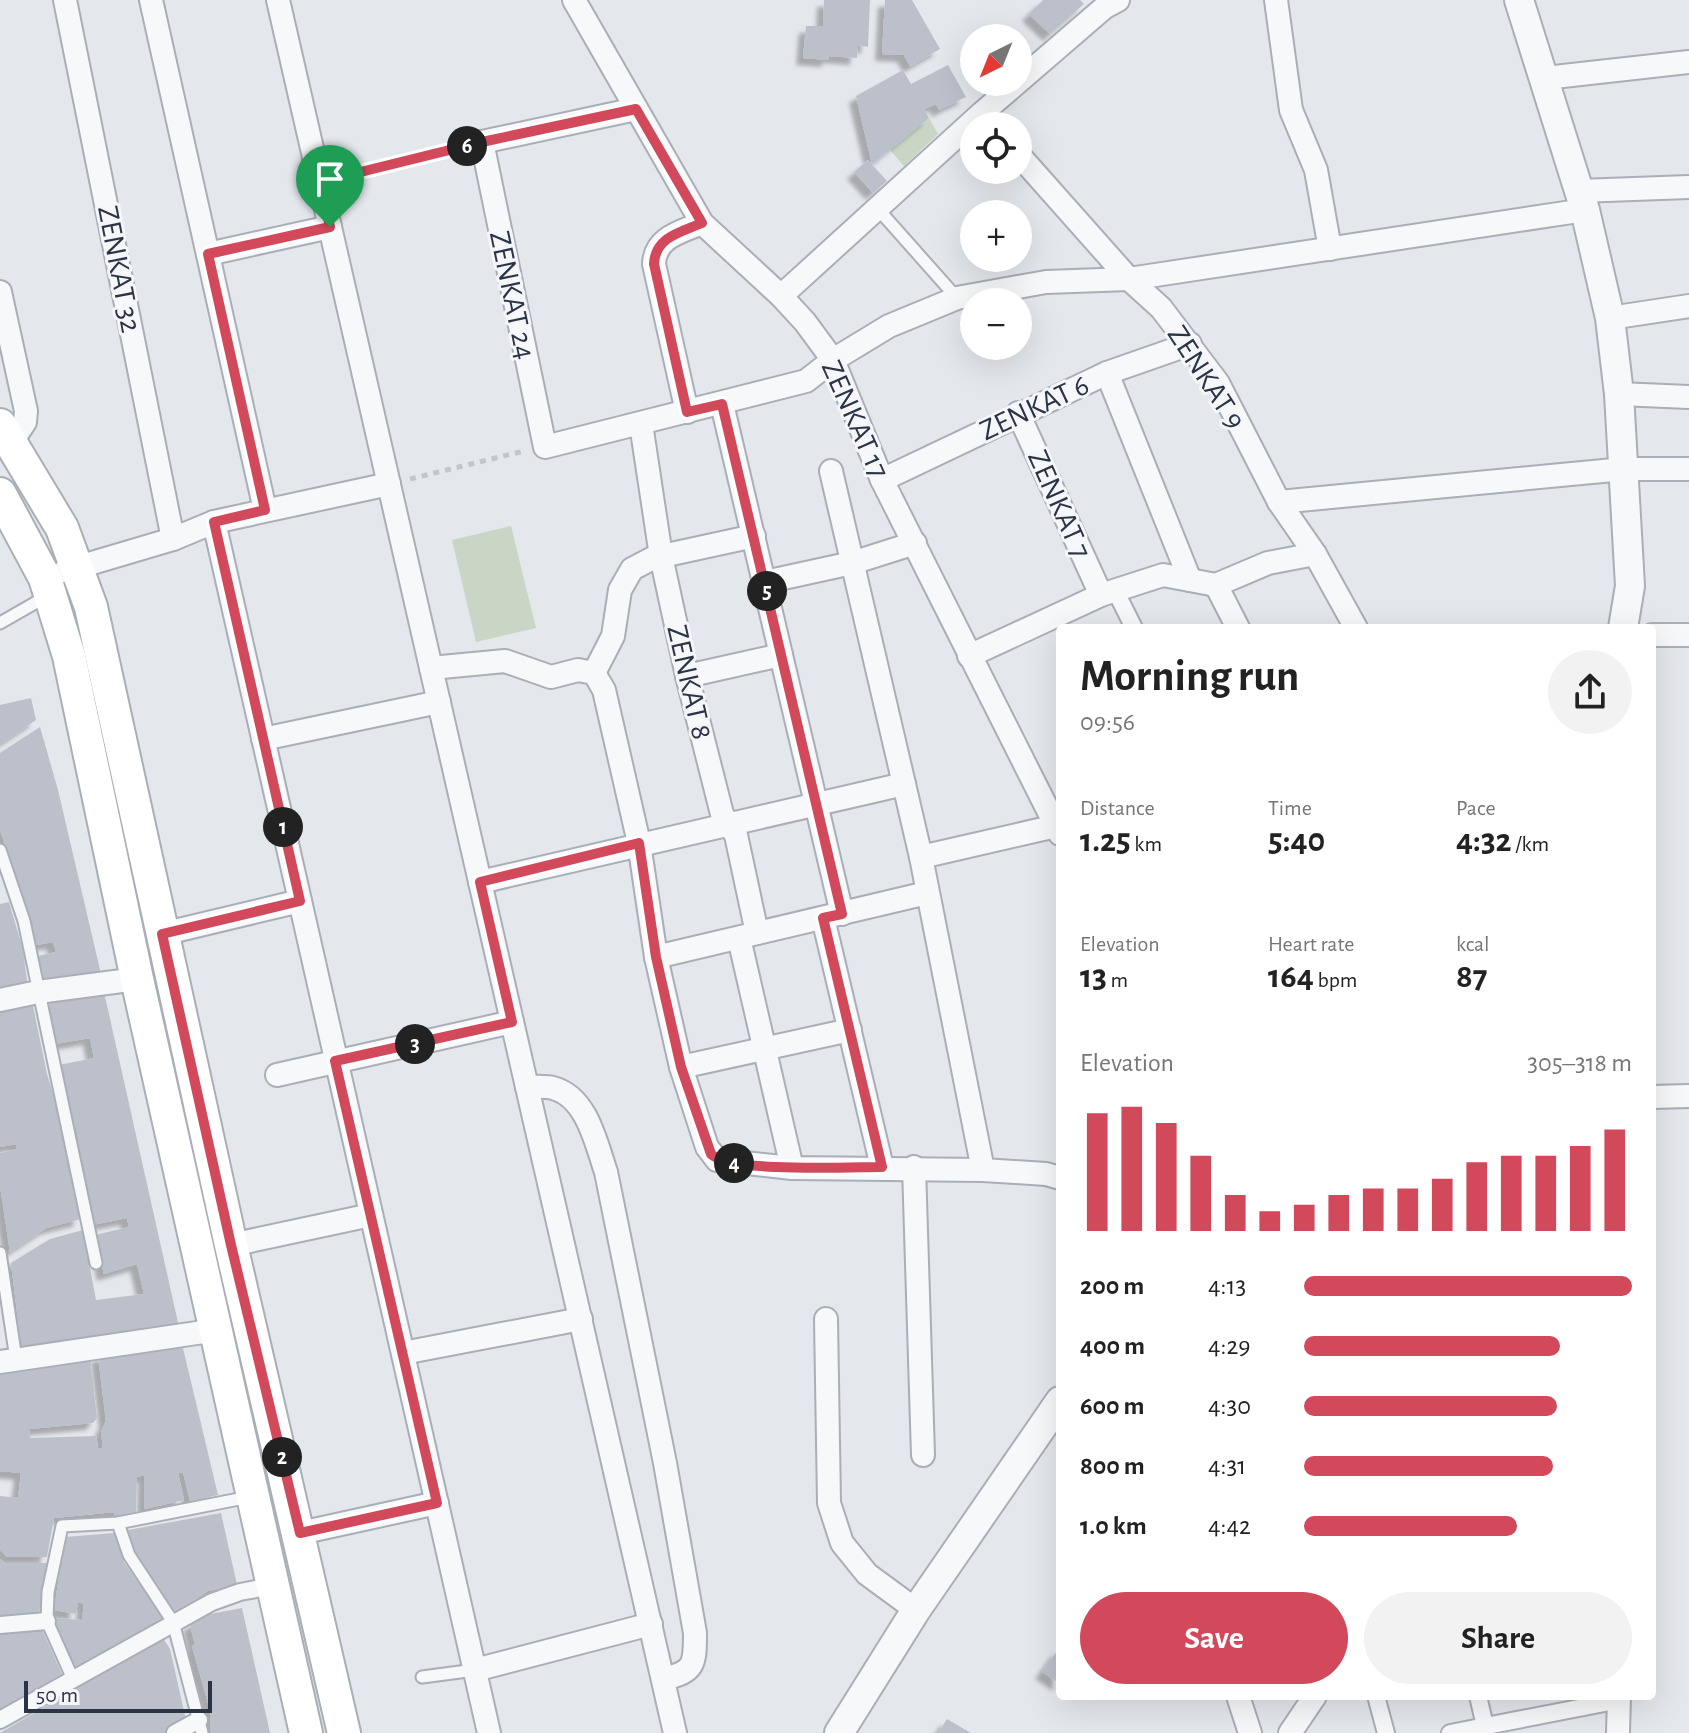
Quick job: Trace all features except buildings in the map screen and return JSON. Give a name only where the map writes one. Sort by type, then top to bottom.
[{"type":"main road","points":[[6,434],[62,528],[91,607],[231,1245],[344,1733]]},
{"type":"main road","points":[[0,494],[47,586],[69,656],[137,979],[306,1733]]},
{"type":"street","name":"ZENKAT 32","points":[[65,0],[173,539]]},
{"type":"street","points":[[151,0],[265,510]]},
{"type":"street","points":[[278,0],[675,1733]]},
{"type":"street","name":"ZENKAT 17","points":[[574,0],[702,223],[781,296],[833,360],[882,480],[1056,826]]},
{"type":"street","points":[[996,112],[1105,7],[1118,0]]},
{"type":"street","points":[[1276,0],[1291,110],[1316,170],[1330,249]]},
{"type":"street","points":[[1519,0],[1582,200],[1610,318],[1624,469],[1630,586],[1626,624]]},
{"type":"street","points":[[1545,78],[1689,62]]},
{"type":"street","points":[[482,142],[636,109]]},
{"type":"street","name":"ZENKAT 24","points":[[482,142],[545,447]]},
{"type":"street","points":[[781,296],[878,209],[960,143]]},
{"type":"street","name":"ZENKAT 9","points":[[1032,170],[1129,279],[1161,308],[1218,383],[1279,502],[1315,554],[1354,624]]},
{"type":"street","points":[[545,447],[806,381],[833,360],[889,326],[957,298],[1046,282],[1129,279],[1330,249],[1582,200],[1689,187]]},
{"type":"street","points":[[687,412],[654,254],[666,239],[702,223]]},
{"type":"street","points":[[208,254],[330,227]]},
{"type":"street","points":[[0,292],[26,411],[25,422],[6,434]]},
{"type":"street","points":[[1610,318],[1689,306]]},
{"type":"street","name":"ZENKAT 6","points":[[882,480],[1107,373],[1190,344]]},
{"type":"street","points":[[1107,373],[1190,580]]},
{"type":"street","points":[[1619,394],[1689,397]]},
{"type":"street","points":[[722,404],[817,802],[850,1030],[882,1167]]},
{"type":"street","name":"ZENKAT 7","points":[[1018,413],[1108,592]]},
{"type":"street","name":"ZENKAT 8","points":[[641,424],[661,556],[687,676],[722,814],[736,835],[765,1049],[792,1168]]},
{"type":"street","points":[[1279,502],[1624,469],[1689,469]]},
{"type":"street","points":[[831,471],[921,857],[983,1170]]},
{"type":"street","points":[[47,586],[78,567],[173,539],[214,522],[389,484]]},
{"type":"street","points":[[214,522],[489,1733]]},
{"type":"street","points":[[594,673],[613,636],[625,577],[641,561],[754,536]]},
{"type":"street","points":[[765,582],[852,563],[915,543]]},
{"type":"street","points":[[969,656],[1108,592],[1163,575],[1216,585],[1268,563],[1315,554]]},
{"type":"street","points":[[1216,585],[1236,624]]},
{"type":"street","points":[[1108,592],[1131,624]]},
{"type":"street","points":[[1656,635],[1689,635]]},
{"type":"street","points":[[687,676],[781,655]]},
{"type":"street","points":[[431,668],[505,661],[551,677],[578,670],[594,673],[604,690],[639,843],[656,957],[681,1067],[707,1147],[717,1160],[792,1168],[914,1167],[1056,1177]]},
{"type":"street","points":[[263,739],[439,702]]},
{"type":"street","points":[[480,882],[904,784]]},
{"type":"street","points":[[921,857],[1056,830]]},
{"type":"street","points":[[656,957],[927,893]]},
{"type":"street","points":[[162,934],[300,901]]},
{"type":"street","points":[[0,1000],[137,979]]},
{"type":"street","points":[[277,1075],[512,1022]]},
{"type":"street","points":[[681,1067],[850,1030]]},
{"type":"street","points":[[527,1087],[553,1088],[567,1096],[582,1112],[592,1128],[606,1172],[665,1463],[695,1633],[695,1658],[690,1668],[681,1675],[663,1679]]},
{"type":"street","points":[[1656,1097],[1689,1096]]},
{"type":"street","points":[[914,1167],[923,1455]]},
{"type":"street","points":[[231,1245],[371,1215]]},
{"type":"street","points":[[403,1353],[581,1319]]},
{"type":"street","points":[[826,1319],[829,1503],[842,1543],[867,1574],[916,1610]]},
{"type":"street","points":[[8,1361],[217,1330]]},
{"type":"street","points":[[839,1733],[916,1610],[1056,1407]]},
{"type":"street","points":[[300,1533],[437,1503]]},
{"type":"street","points":[[0,1720],[72,1677],[212,1602],[240,1592],[272,1586]]},
{"type":"street","points":[[0,1625],[47,1621]]},
{"type":"street","points":[[475,1670],[651,1624]]},
{"type":"street","points":[[1239,1700],[1250,1733]]},
{"type":"street","points":[[1290,1733],[1312,1700]]},
{"type":"street","points":[[1377,1700],[1386,1733]]},
{"type":"street","points":[[1479,1700],[1485,1726]]},
{"type":"street","points":[[1450,1733],[1610,1700]]},
{"type":"street","points":[[1618,1733],[1620,1700]]},
{"type":"street","points":[[175,1733],[200,1726]]},
{"type":"lane","points":[[878,209],[957,298]]},
{"type":"lane","points":[[0,623],[47,586]]},
{"type":"lane","points":[[0,850],[24,921],[57,1090],[70,1131],[96,1263]]},
{"type":"lane","points":[[0,1253],[8,1361]]},
{"type":"lane","points":[[72,1677],[47,1621],[48,1592],[62,1526],[118,1523],[253,1496]]},
{"type":"lane","points":[[118,1523],[129,1555],[173,1622],[200,1726]]},
{"type":"lane","points":[[422,1677],[475,1670]]},
{"type":"path","points":[[320,182],[482,142]]},
{"type":"path","points":[[389,484],[545,447]]},
{"type":"green space","points":[[929,118],[938,134],[904,166],[890,150]]},
{"type":"green space","points":[[511,526],[536,628],[476,642],[452,540]]},
{"type":"route","points":[[636,109],[702,223],[666,239],[654,254],[654,264],[687,412],[722,404],[842,914],[823,918],[882,1167],[792,1168],[724,1162],[711,1154],[681,1067],[656,957],[639,843],[480,882],[512,1022],[335,1061],[437,1503],[300,1533],[231,1245],[162,934],[300,901],[214,522],[265,510],[208,254],[330,227],[320,182],[482,142],[636,109]]}]
